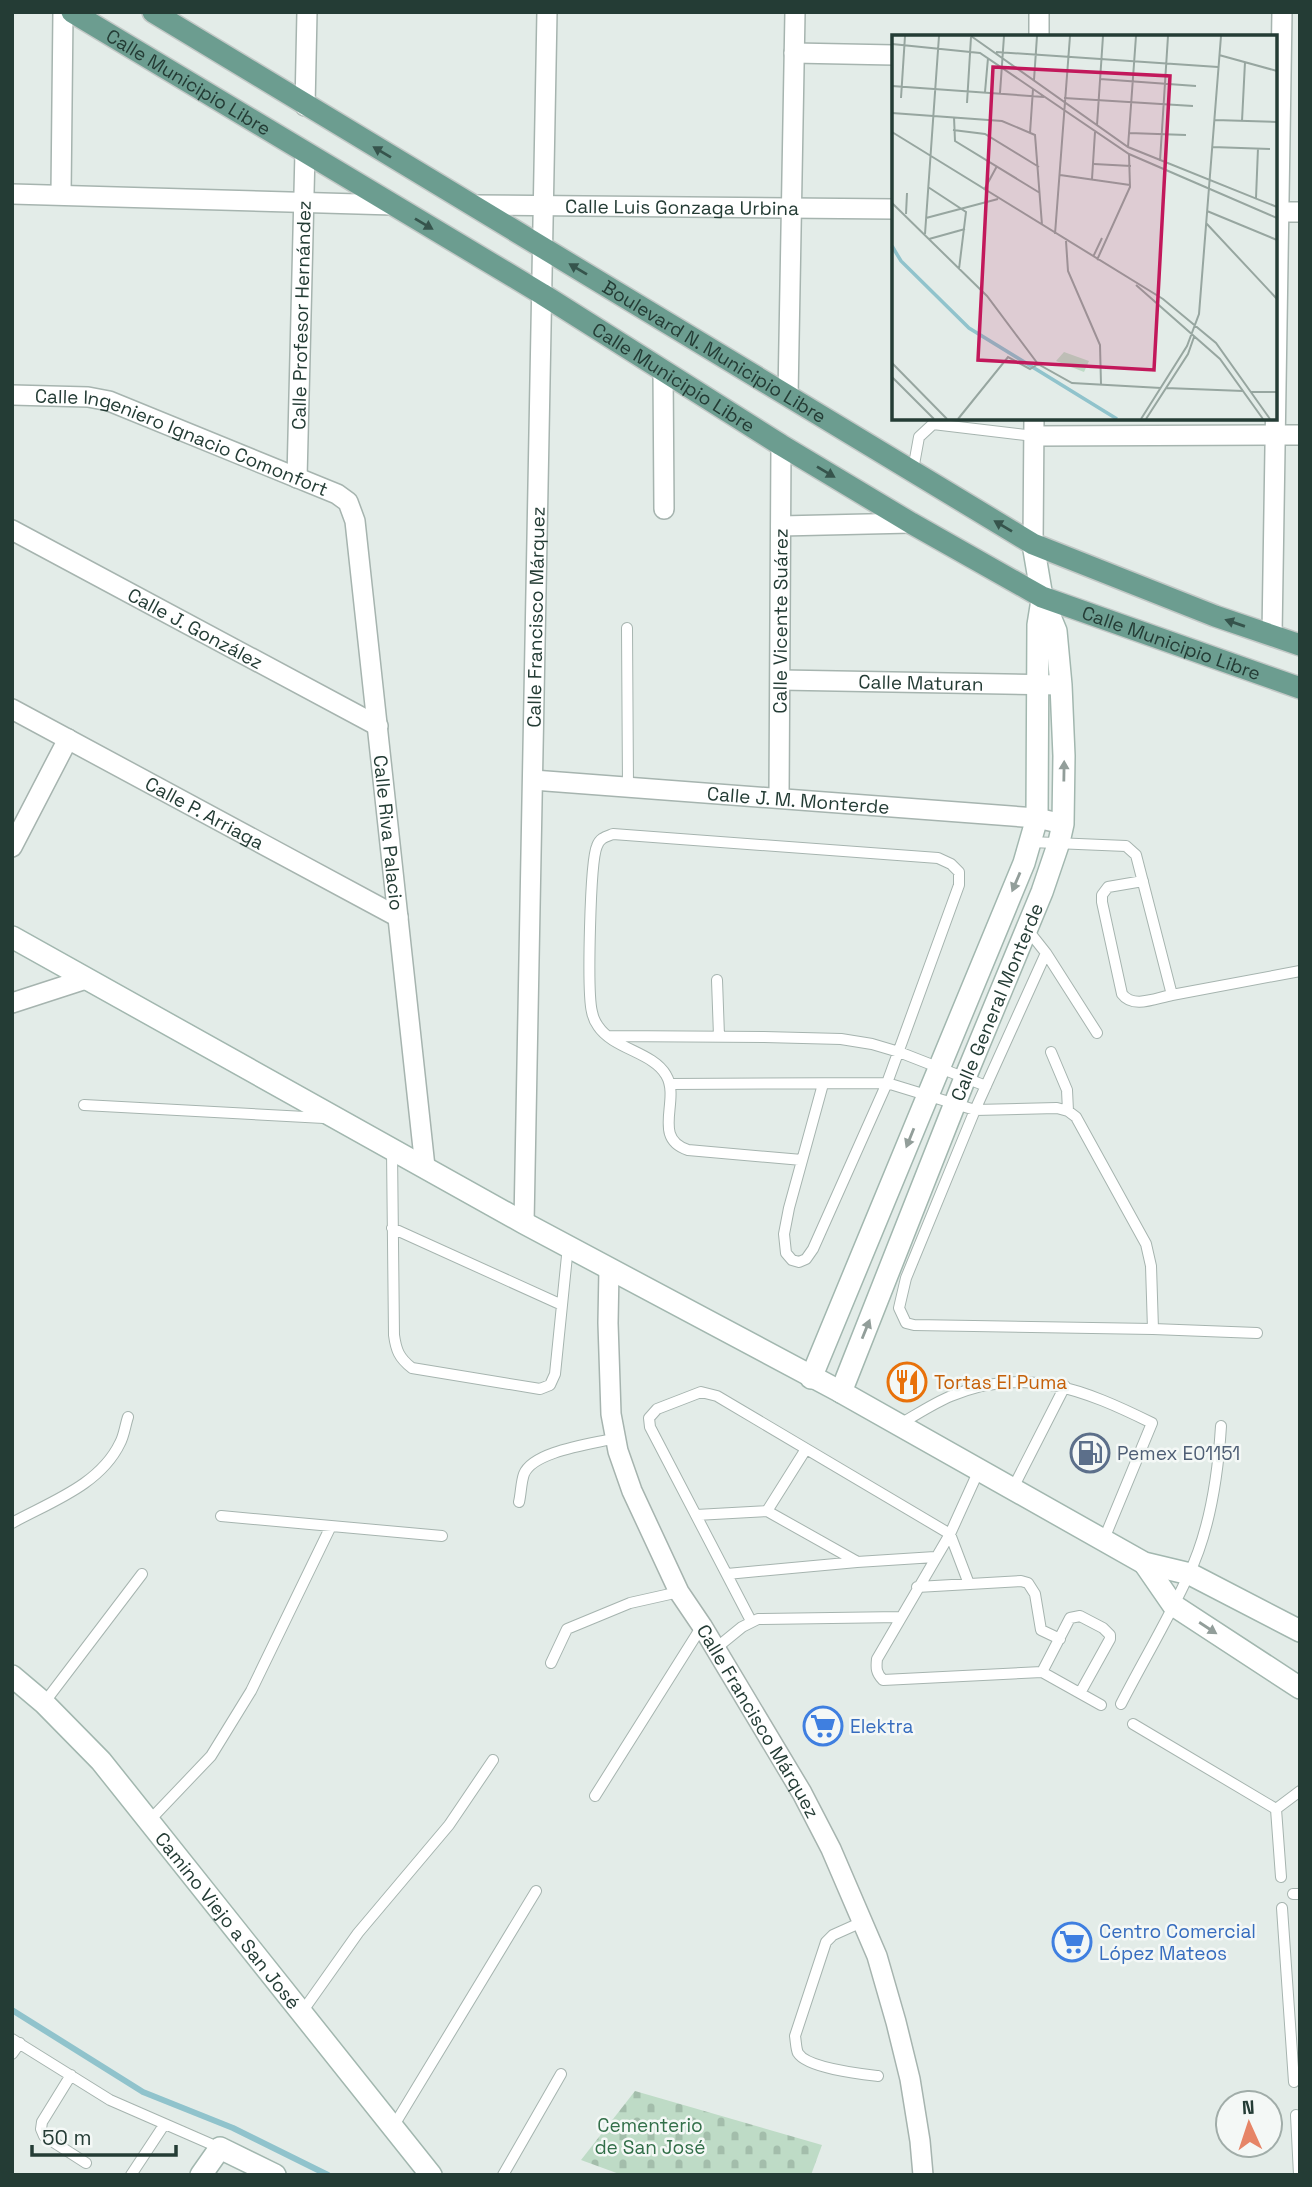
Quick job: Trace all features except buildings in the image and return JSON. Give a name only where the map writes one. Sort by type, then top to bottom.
[{"type":"main road","name":"Calle Municipio Libre","points":[[72,12],[542,294],[781,445],[1042,597],[1300,688]]},
{"type":"main road","name":"Boulevard N. Municipio Libre","points":[[153,12],[1033,544],[1215,616],[1300,645]]},
{"type":"main road","name":"Calle General Monterde","points":[[841,1392],[965,1107],[965,1078],[1027,929],[1061,833],[1064,756],[1062,685],[1056,631],[1042,597],[1033,544]]},
{"type":"main road","name":"Calle General Monterde","points":[[811,1378],[1031,842],[1037,818],[1038,625],[1042,597]]},
{"type":"main road","points":[[12,937],[524,1223],[841,1392],[1144,1563],[1190,1574],[1300,1631]]},
{"type":"main road","points":[[1144,1563],[1173,1605],[1300,1688]]},
{"type":"main road","name":"Camino Viejo a San José","points":[[12,1676],[44,1703],[101,1761],[431,2175]]},
{"type":"main road","points":[[201,2175],[220,2148],[275,2175]]},
{"type":"street","points":[[61,194],[64,12]]},
{"type":"street","points":[[305,106],[307,12]]},
{"type":"street","name":"Calle Francisco Márquez","points":[[524,1223],[547,12]]},
{"type":"street","points":[[788,396],[795,12]]},
{"type":"street","points":[[1039,35],[1040,12]]},
{"type":"street","points":[[1282,12],[1285,59],[1277,212],[1300,212]]},
{"type":"street","points":[[794,53],[892,55]]},
{"type":"street","name":"Calle Profesor Hernández","points":[[297,478],[305,152]]},
{"type":"street","points":[[12,194],[393,205]]},
{"type":"street","name":"Calle Luis Gonzaga Urbina","points":[[472,205],[892,209]]},
{"type":"street","points":[[663,370],[664,509]]},
{"type":"street","name":"Calle Ingeniero Ignacio Comonfort","points":[[12,395],[88,397],[109,401],[337,494],[348,502]]},
{"type":"street","points":[[1272,635],[1275,420]]},
{"type":"street","points":[[1034,427],[1300,435]]},
{"type":"street","name":"Calle General Monterde","points":[[1033,544],[1034,427]]},
{"type":"street","name":"Calle Vicente Suárez","points":[[779,798],[781,445]]},
{"type":"street","name":"Calle Riva Palacio","points":[[348,502],[355,521],[425,1167]]},
{"type":"street","points":[[781,526],[911,523]]},
{"type":"street","name":"Calle J. González","points":[[12,530],[378,726]]},
{"type":"street","name":"Calle Maturan","points":[[781,680],[1062,685]]},
{"type":"street","name":"Calle P. Arriaga","points":[[12,709],[398,917]]},
{"type":"street","points":[[12,847],[68,739]]},
{"type":"street","name":"Calle J. M. Monterde","points":[[533,780],[1037,818],[1061,833]]},
{"type":"street","points":[[12,1003],[86,979]]},
{"type":"street","name":"Calle Francisco Márquez","points":[[609,1269],[611,1414],[615,1438],[632,1491],[679,1592],[802,1793],[831,1849],[877,1956],[897,2022],[910,2079],[923,2175]]},
{"type":"lane","points":[[913,471],[919,437],[933,424],[1034,427]]},
{"type":"lane","points":[[627,628],[628,787]]},
{"type":"lane","points":[[1031,842],[1061,833],[1126,846],[1136,855],[1172,995]]},
{"type":"lane","points":[[802,1160],[677,1147],[671,1141],[669,1131],[670,1084],[666,1074],[658,1066],[605,1036],[596,1023],[590,998],[593,873],[594,855],[603,838],[613,834],[938,858],[951,864],[959,872],[959,885],[900,1052],[813,1249],[806,1259],[799,1262],[792,1260],[786,1253],[784,1234],[822,1084]]},
{"type":"lane","points":[[1143,881],[1108,887],[1102,895],[1122,994],[1127,1000],[1134,1003],[1300,971]]},
{"type":"lane","points":[[1027,929],[1046,953],[1097,1033]]},
{"type":"lane","points":[[1046,953],[986,1086],[965,1107],[906,1278],[899,1308],[906,1323],[1257,1333]]},
{"type":"lane","points":[[716,980],[719,1036]]},
{"type":"lane","points":[[605,1036],[719,1036],[841,1040],[872,1044],[900,1052],[986,1086]]},
{"type":"lane","points":[[1051,1052],[1067,1090],[1068,1111]]},
{"type":"lane","points":[[670,1084],[887,1083],[965,1107],[1057,1108],[1068,1111],[1076,1117],[1146,1244],[1151,1266],[1153,1329]]},
{"type":"lane","points":[[84,1105],[337,1119]]},
{"type":"lane","points":[[392,1149],[395,1342],[402,1360],[412,1368],[540,1389],[550,1385],[555,1374],[568,1247]]},
{"type":"lane","points":[[392,1228],[562,1305]]},
{"type":"lane","points":[[897,1426],[951,1396],[990,1384],[1021,1380],[1065,1386],[1152,1423],[1104,1539]]},
{"type":"lane","points":[[1013,1488],[1065,1386]]},
{"type":"lane","points":[[751,1621],[650,1427],[649,1418],[657,1409],[701,1392],[709,1393],[950,1534],[969,1584]]},
{"type":"lane","points":[[12,1523],[77,1488],[97,1473],[121,1442],[128,1417]]},
{"type":"lane","points":[[1121,1704],[1190,1574],[1209,1515],[1219,1463],[1221,1426]]},
{"type":"lane","points":[[519,1502],[524,1474],[534,1461],[557,1452],[615,1438]]},
{"type":"lane","points":[[767,1511],[806,1449]]},
{"type":"lane","points":[[979,1470],[950,1534],[877,1659],[878,1675],[883,1679],[1042,1672],[1101,1705]]},
{"type":"lane","points":[[696,1514],[767,1511],[857,1562]]},
{"type":"lane","points":[[221,1516],[442,1536]]},
{"type":"lane","points":[[149,1821],[211,1756],[251,1691],[331,1526]]},
{"type":"lane","points":[[727,1574],[935,1557]]},
{"type":"lane","points":[[44,1703],[142,1574]]},
{"type":"lane","points":[[917,1587],[1028,1583],[1035,1594],[1041,1630],[1060,1639]]},
{"type":"lane","points":[[551,1663],[567,1629],[630,1602],[679,1592]]},
{"type":"lane","points":[[1042,1672],[1070,1618],[1080,1616],[1110,1635],[1080,1693]]},
{"type":"lane","points":[[715,1649],[751,1621],[901,1617]]},
{"type":"lane","points":[[595,1796],[702,1626]]},
{"type":"lane","points":[[1133,1724],[1276,1809]]},
{"type":"lane","points":[[301,2013],[358,1933],[449,1825],[494,1760]]},
{"type":"lane","points":[[1276,1809],[1300,1791]]},
{"type":"lane","points":[[1276,1809],[1280,1877]]},
{"type":"lane","points":[[393,2127],[536,1891]]},
{"type":"lane","points":[[1282,1908],[1294,2082]]},
{"type":"lane","points":[[862,1922],[833,1935],[826,1942],[795,2036],[797,2052],[805,2060],[853,2073],[878,2076]]},
{"type":"lane","points":[[12,2054],[16,2041],[110,2100],[220,2148]]},
{"type":"lane","points":[[503,2175],[561,2074]]},
{"type":"lane","points":[[71,2075],[42,2122],[41,2129],[44,2136],[86,2163]]},
{"type":"lane","points":[[1296,2115],[1299,2175]]},
{"type":"lane","points":[[131,2175],[164,2125]]},
{"type":"green space","name":"Cementerio de San José","points":[[635,2091],[822,2145],[811,2175],[622,2175],[581,2160]]},
{"type":"waterway","points":[[12,2010],[143,2092],[233,2128],[328,2175]]},
{"type":"place","name":"Tortas El Puma","points":[[907,1382]]},
{"type":"place","name":"Pemex E01151","points":[[1090,1453]]},
{"type":"place","name":"Elektra","points":[[823,1726]]},
{"type":"place","name":"Centro Comercial López Mateos","points":[[1072,1942]]}]
